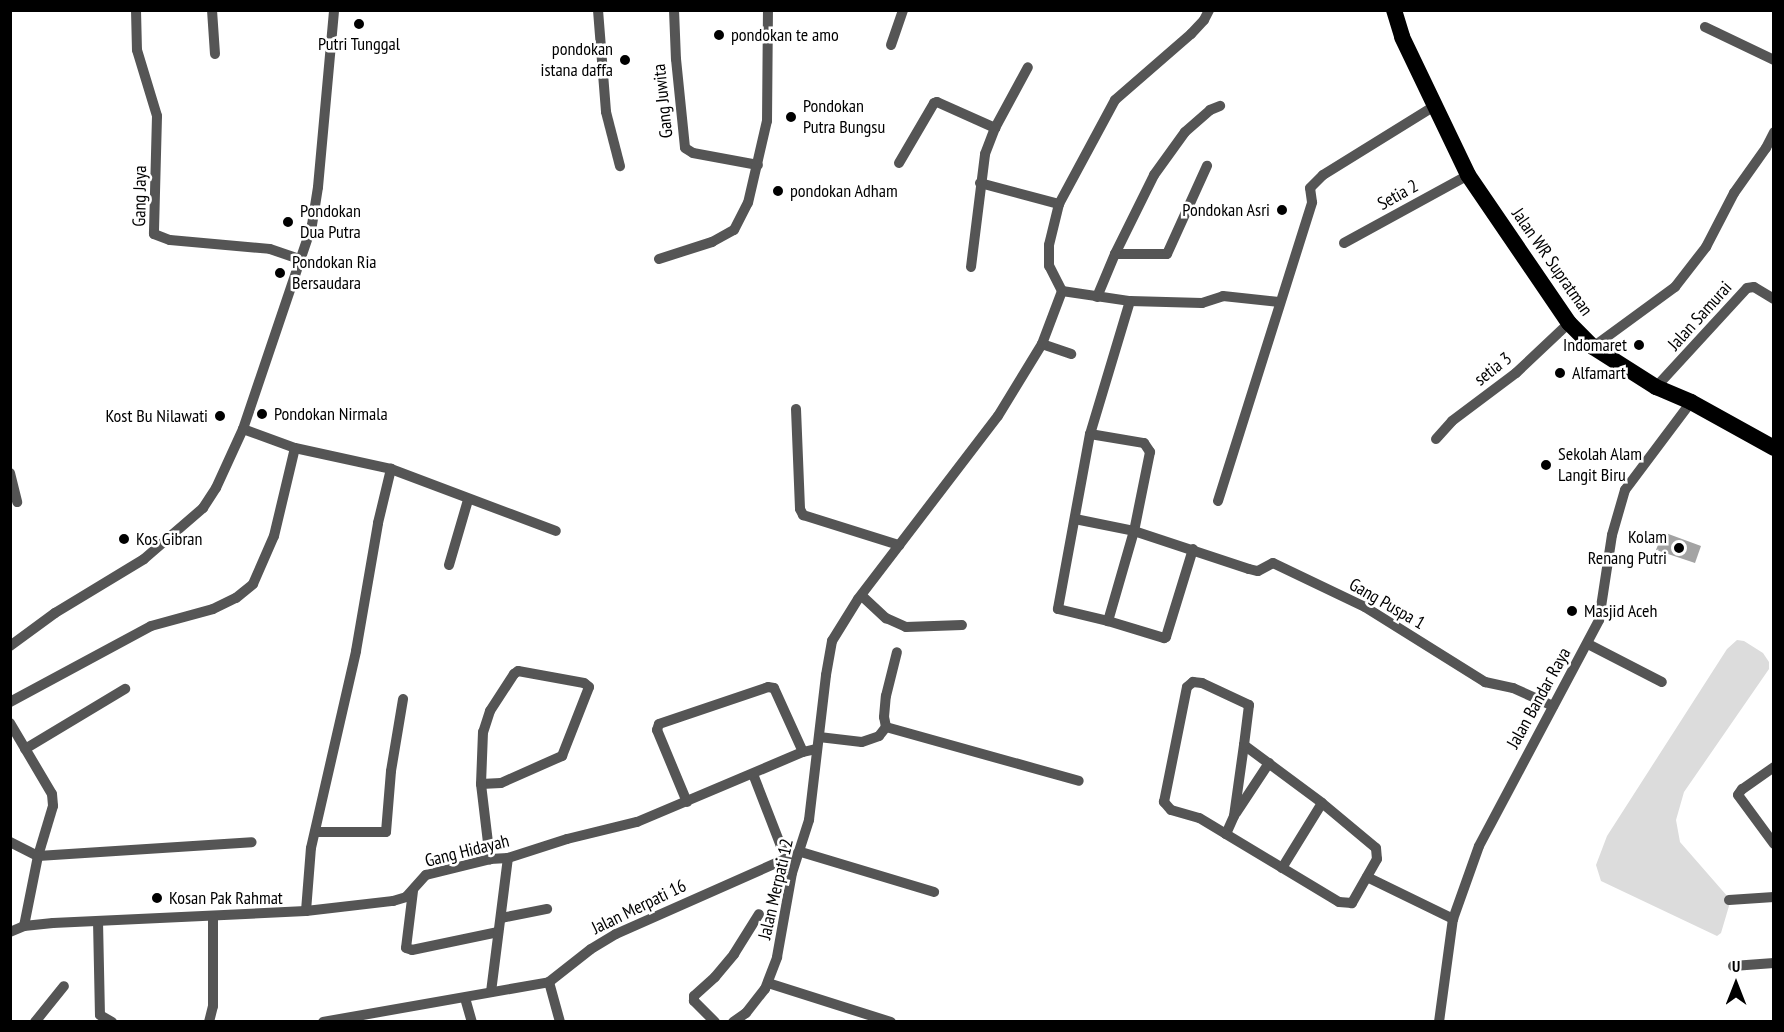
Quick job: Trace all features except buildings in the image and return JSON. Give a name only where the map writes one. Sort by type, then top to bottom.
[{"type":"highway","name":"Jalan WR Supratman","points":[[1394,10],[1402,37],[1468,175],[1569,323],[1593,347],[1656,387],[1691,402],[1773,448]]},
{"type":"street","name":"Gang Jaya","points":[[136,10],[137,50],[157,116],[158,137],[152,230],[159,238],[270,249],[302,260]]},
{"type":"street","points":[[212,10],[215,54]]},
{"type":"street","points":[[10,646],[55,614],[144,559],[203,508],[216,488],[243,429],[269,345],[302,260],[318,187],[334,10]]},
{"type":"street","points":[[598,10],[606,112],[620,166]]},
{"type":"street","name":"Gang Juwita","points":[[674,10],[675,59],[685,148],[689,152],[758,165]]},
{"type":"street","points":[[659,259],[712,242],[734,230],[748,203],[767,121],[768,10]]},
{"type":"street","points":[[891,45],[903,10]]},
{"type":"street","points":[[1209,10],[1204,20],[1191,34],[1115,100],[1059,204],[1049,245],[1048,266],[1062,291],[1097,297],[1130,301],[1202,303],[1222,296],[1279,302]]},
{"type":"street","points":[[1705,27],[1773,60]]},
{"type":"street","points":[[971,267],[985,154],[995,128],[1028,67]]},
{"type":"street","points":[[899,163],[934,103],[995,128]]},
{"type":"street","points":[[1218,501],[1312,202],[1311,188],[1323,175],[1436,105]]},
{"type":"street","points":[[1097,297],[1115,254],[1154,175],[1185,132],[1210,110],[1220,106]]},
{"type":"street","points":[[1593,347],[1675,287],[1706,247],[1734,193],[1766,148],[1773,132]]},
{"type":"street","points":[[1115,254],[1167,254],[1207,166]]},
{"type":"street","name":"Setia 2","points":[[1344,243],[1468,175]]},
{"type":"street","points":[[980,183],[1059,204]]},
{"type":"street","name":"Jalan Samurai","points":[[1656,387],[1748,288],[1754,287],[1773,299]]},
{"type":"street","name":"Jalan Merpati 12","points":[[733,1022],[748,1017],[768,983],[777,957],[792,873],[801,852],[809,820],[816,749],[832,641],[899,545],[998,416],[1042,344],[1062,291]]},
{"type":"street","points":[[1075,519],[1134,531],[1197,550],[1166,637],[1159,638],[1108,621],[1058,609],[1090,434],[1130,301]]},
{"type":"street","name":"setia 3","points":[[1436,439],[1452,421],[1516,373],[1569,323]]},
{"type":"street","points":[[1042,344],[1071,354]]},
{"type":"street","name":"Jalan Bandar Raya","points":[[1439,1022],[1453,920],[1479,846],[1599,620],[1612,535],[1625,490],[1691,402]]},
{"type":"street","points":[[796,409],[800,509],[803,515],[899,545]]},
{"type":"street","points":[[243,429],[295,448],[391,469],[555,531]]},
{"type":"street","points":[[1090,434],[1144,443],[1150,452],[1134,531],[1108,621]]},
{"type":"street","points":[[10,702],[151,626],[213,609],[236,598],[253,584],[274,536],[295,448]]},
{"type":"street","points":[[306,911],[315,831],[356,651],[378,523],[391,469]]},
{"type":"street","points":[[10,473],[16,502]]},
{"type":"street","points":[[449,565],[468,500]]},
{"type":"street","name":"Gang Puspa 1","points":[[1197,550],[1258,571],[1273,563],[1365,607],[1485,682],[1513,688],[1553,706]]},
{"type":"street","points":[[862,597],[886,618],[906,627],[962,625]]},
{"type":"street","points":[[1588,644],[1662,682]]},
{"type":"street","points":[[819,737],[862,742],[879,736],[886,727],[884,717],[886,696],[897,652]]},
{"type":"street","points":[[481,784],[501,783],[561,756],[589,687],[584,683],[516,672],[490,711],[483,732],[481,784],[490,859]]},
{"type":"street","points":[[1234,816],[1249,705],[1202,683],[1193,682],[1187,687],[1164,802],[1171,810],[1199,818],[1345,904],[1352,903],[1377,859],[1376,848],[1323,803],[1244,745]]},
{"type":"street","points":[[687,802],[657,730],[659,724],[768,687],[774,688],[803,752]]},
{"type":"street","points":[[25,749],[125,689]]},
{"type":"street","points":[[315,831],[386,832],[388,791],[403,699]]},
{"type":"street","points":[[10,723],[52,794],[53,806],[38,856],[24,926]]},
{"type":"street","points":[[886,727],[1079,781]]},
{"type":"street","name":"Gang Hidayah","points":[[10,932],[24,926],[306,911],[393,901],[406,897],[426,875],[490,859],[508,858],[637,822],[803,752],[816,749]]},
{"type":"street","points":[[1226,834],[1234,816],[1269,763]]},
{"type":"street","points":[[1773,767],[1742,789],[1738,795],[1773,844]]},
{"type":"street","points":[[753,774],[786,859]]},
{"type":"street","points":[[1282,868],[1323,803]]},
{"type":"street","points":[[10,842],[38,856],[252,842]]},
{"type":"street","points":[[801,852],[934,892]]},
{"type":"street","name":"Jalan Merpati 16","points":[[323,1022],[365,1018],[549,982],[616,934],[801,852]]},
{"type":"street","points":[[491,992],[508,858]]},
{"type":"street","points":[[1367,877],[1453,920]]},
{"type":"street","points":[[413,891],[406,948],[412,950],[498,932]]},
{"type":"street","points":[[1729,900],[1771,896]]},
{"type":"street","points":[[501,918],[547,909]]},
{"type":"street","points":[[715,1022],[694,1001],[694,996],[716,977],[734,954],[759,914]]},
{"type":"street","points":[[209,1022],[213,1006],[213,917]]},
{"type":"street","points":[[98,921],[100,1015],[112,1022]]},
{"type":"street","points":[[1733,966],[1773,963]]},
{"type":"street","points":[[549,982],[560,1022]]},
{"type":"street","points":[[768,983],[891,1022]]},
{"type":"street","points":[[35,1022],[64,986]]},
{"type":"street","points":[[465,998],[472,1022]]},
{"type":"shaded area","name":"Kolam Renang Putri","points":[[1663,532],[1701,546],[1695,563],[1656,550]]},
{"type":"shaded area","points":[[1737,640],[1744,641],[1763,653],[1769,662],[1769,669],[1684,792],[1676,820],[1680,842],[1728,897],[1729,906],[1721,933],[1717,936],[1601,881],[1596,865],[1607,836],[1727,649]]},
{"type":"place","name":"Putri Tunggal","points":[[359,24]]},
{"type":"place","name":"pondokan te amo","points":[[719,35]]},
{"type":"place","name":"pondokan istana daffa","points":[[625,60]]},
{"type":"place","name":"Pondokan Putra Bungsu","points":[[791,117]]},
{"type":"place","name":"pondokan Adham","points":[[778,191]]},
{"type":"place","name":"Pondokan Asri","points":[[1282,210]]},
{"type":"place","name":"Pondokan Dua Putra","points":[[288,222]]},
{"type":"place","name":"Pondokan Ria Bersaudara","points":[[280,273]]},
{"type":"place","name":"Indomaret","points":[[1639,345]]},
{"type":"place","name":"Alfamart","points":[[1560,373]]},
{"type":"place","name":"Pondokan Nirmala","points":[[262,414]]},
{"type":"place","name":"Kost Bu Nilawati","points":[[220,416]]},
{"type":"place","name":"Sekolah Alam Langit Biru","points":[[1546,465]]},
{"type":"place","name":"Kos Gibran","points":[[124,539]]},
{"type":"place","name":"Kolam Renang Putri","points":[[1679,548]]},
{"type":"place","name":"Masjid Aceh","points":[[1572,611]]},
{"type":"place","name":"Kosan Pak Rahmat","points":[[157,898]]}]
